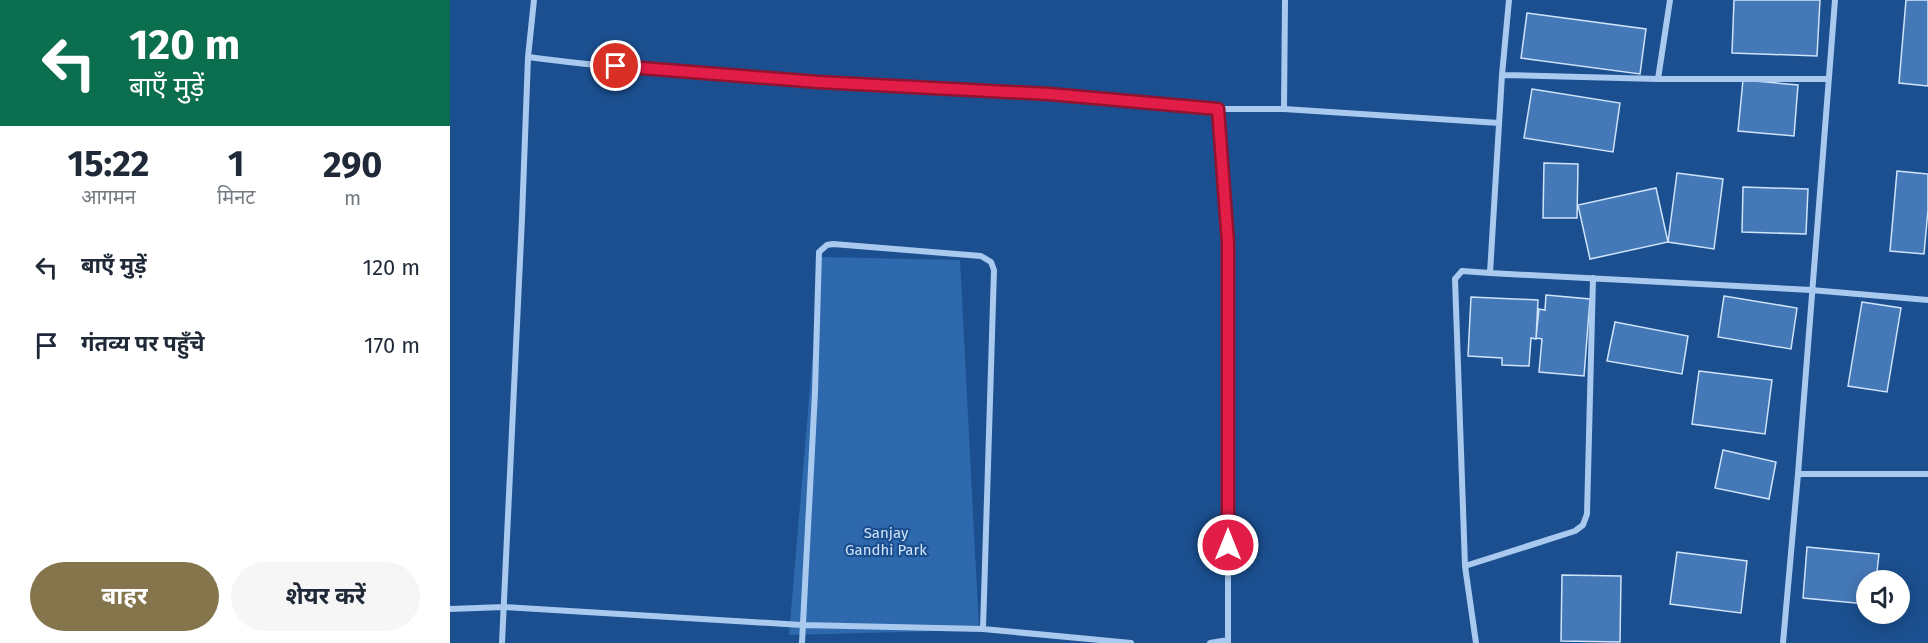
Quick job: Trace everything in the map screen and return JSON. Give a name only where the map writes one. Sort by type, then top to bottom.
[{"type":"street","points":[[502,643],[528,57],[534,0]]},
{"type":"street","points":[[1284,109],[1285,0]]},
{"type":"street","points":[[1490,273],[1509,0]]},
{"type":"street","points":[[1658,79],[1670,0]]},
{"type":"street","points":[[1783,643],[1835,0]]},
{"type":"street","points":[[528,57],[572,63],[818,82],[1049,94],[1218,109],[1284,109],[1499,123]]},
{"type":"street","points":[[1502,75],[1658,79],[1829,79]]},
{"type":"street","points":[[1210,643],[1228,642],[1228,243],[1218,109]]},
{"type":"street","points":[[802,643],[815,392],[819,252],[827,245],[833,244],[981,256],[992,262],[994,270],[983,629]]},
{"type":"street","points":[[1476,643],[1465,566],[1455,279],[1462,272],[1811,291],[1928,300]]},
{"type":"street","points":[[1465,566],[1575,531],[1583,525],[1587,514],[1593,278]]},
{"type":"street","points":[[1798,474],[1928,474]]},
{"type":"street","points":[[450,609],[504,607],[802,625],[983,629],[1131,643]]},
{"type":"green space","name":"Sanjay Gandhi Park","points":[[821,257],[960,260],[979,630],[789,635]]},
{"type":"building","points":[[1734,0],[1820,0],[1817,56],[1732,53]]},
{"type":"building","points":[[1906,0],[1928,0],[1928,86],[1899,83]]},
{"type":"building","points":[[1527,13],[1646,29],[1640,74],[1521,58]]},
{"type":"building","points":[[1743,80],[1798,85],[1794,136],[1738,131]]},
{"type":"building","points":[[1532,89],[1620,103],[1613,152],[1524,138]]},
{"type":"building","points":[[1544,163],[1578,164],[1577,218],[1543,218]]},
{"type":"building","points":[[1897,171],[1928,174],[1924,254],[1890,251]]},
{"type":"building","points":[[1677,173],[1723,179],[1714,249],[1668,242]]},
{"type":"building","points":[[1743,187],[1808,189],[1806,234],[1742,232]]},
{"type":"building","points":[[1656,188],[1668,242],[1590,259],[1578,205]]},
{"type":"building","points":[[1546,295],[1590,299],[1584,376],[1539,372],[1542,339],[1536,338],[1539,309],[1545,310]]},
{"type":"building","points":[[1724,296],[1797,308],[1791,349],[1718,337]]},
{"type":"building","points":[[1471,297],[1538,300],[1536,339],[1531,338],[1529,366],[1502,365],[1502,358],[1468,356]]},
{"type":"building","points":[[1862,302],[1901,308],[1887,392],[1848,386]]},
{"type":"building","points":[[1615,322],[1688,336],[1682,374],[1607,361]]},
{"type":"building","points":[[1699,371],[1772,380],[1765,434],[1692,424]]},
{"type":"building","points":[[1723,450],[1776,462],[1769,499],[1715,488]]},
{"type":"building","points":[[1807,547],[1879,554],[1877,570],[1856,570],[1856,603],[1803,598]]},
{"type":"building","points":[[1677,552],[1747,561],[1741,613],[1670,604]]},
{"type":"building","points":[[1562,575],[1621,576],[1620,642],[1561,641]]},
{"type":"route","points":[[616,66],[818,82],[1049,94],[1218,109],[1228,243],[1228,545]]}]
